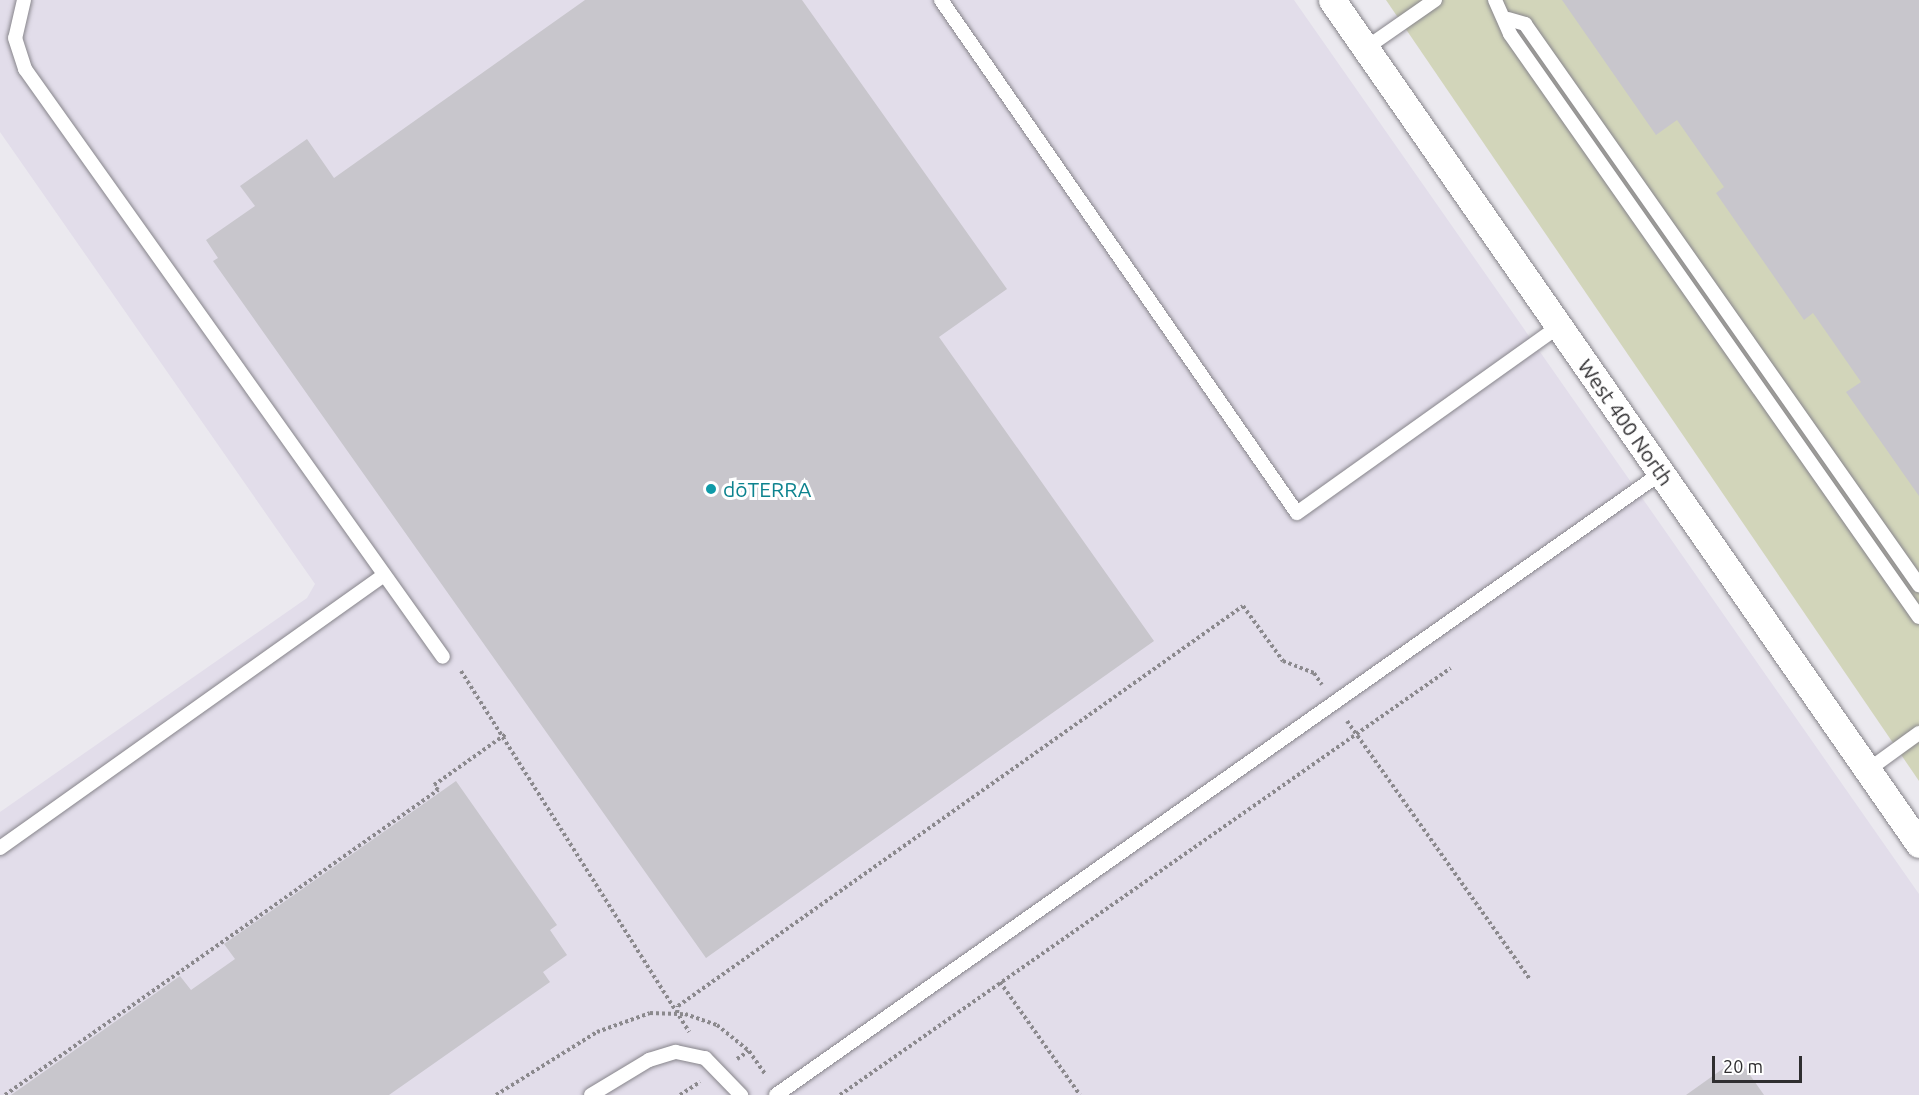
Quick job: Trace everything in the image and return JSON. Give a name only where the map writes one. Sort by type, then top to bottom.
[{"type":"street","name":"West 400 North","points":[[1332,0],[1919,844]]},
{"type":"lane","points":[[24,0],[15,38],[25,69],[443,657]]},
{"type":"lane","points":[[941,0],[1297,513],[1559,326]]},
{"type":"lane","points":[[1366,48],[1435,0]]},
{"type":"lane","points":[[1495,0],[1508,20],[1510,34],[1919,617]]},
{"type":"lane","points":[[1508,20],[1525,24],[1919,585]]},
{"type":"lane","points":[[777,1095],[1661,473]]},
{"type":"lane","points":[[0,848],[384,575]]},
{"type":"lane","points":[[1868,770],[1919,733]]},
{"type":"lane","points":[[591,1095],[662,1054],[705,1058],[741,1095]]},
{"type":"path","points":[[677,1013],[678,1006],[1243,606],[1283,661],[1314,673],[1530,979]]},
{"type":"path","points":[[443,657],[448,653],[506,734],[705,1058]]},
{"type":"path","points":[[840,1095],[1355,732],[1451,668]]},
{"type":"path","points":[[5,1095],[438,790],[434,785],[506,734]]},
{"type":"path","points":[[1000,982],[1080,1095]]},
{"type":"shaded area","points":[[0,0],[1294,0],[1919,894],[1919,1095],[0,1095],[0,812],[307,598],[315,584],[0,132]]},
{"type":"green space","points":[[1386,0],[1919,0],[1919,781]]},
{"type":"building","name":"dōTERRA","points":[[585,0],[802,0],[1007,289],[939,337],[1154,641],[706,958],[213,261],[218,258],[206,240],[255,206],[240,186],[307,139],[334,178]]},
{"type":"building","points":[[1562,0],[1919,0],[1919,496],[1846,392],[1861,382],[1813,313],[1804,320],[1716,193],[1724,187],[1677,120],[1656,135]]},
{"type":"building","points":[[456,781],[557,925],[550,930],[567,955],[543,972],[550,982],[389,1095],[11,1095],[180,976],[191,990],[235,959],[224,944]]},
{"type":"building","points":[[1738,1058],[1764,1095],[1686,1095]]},
{"type":"place","name":"dōTERRA","points":[[711,489]]}]
